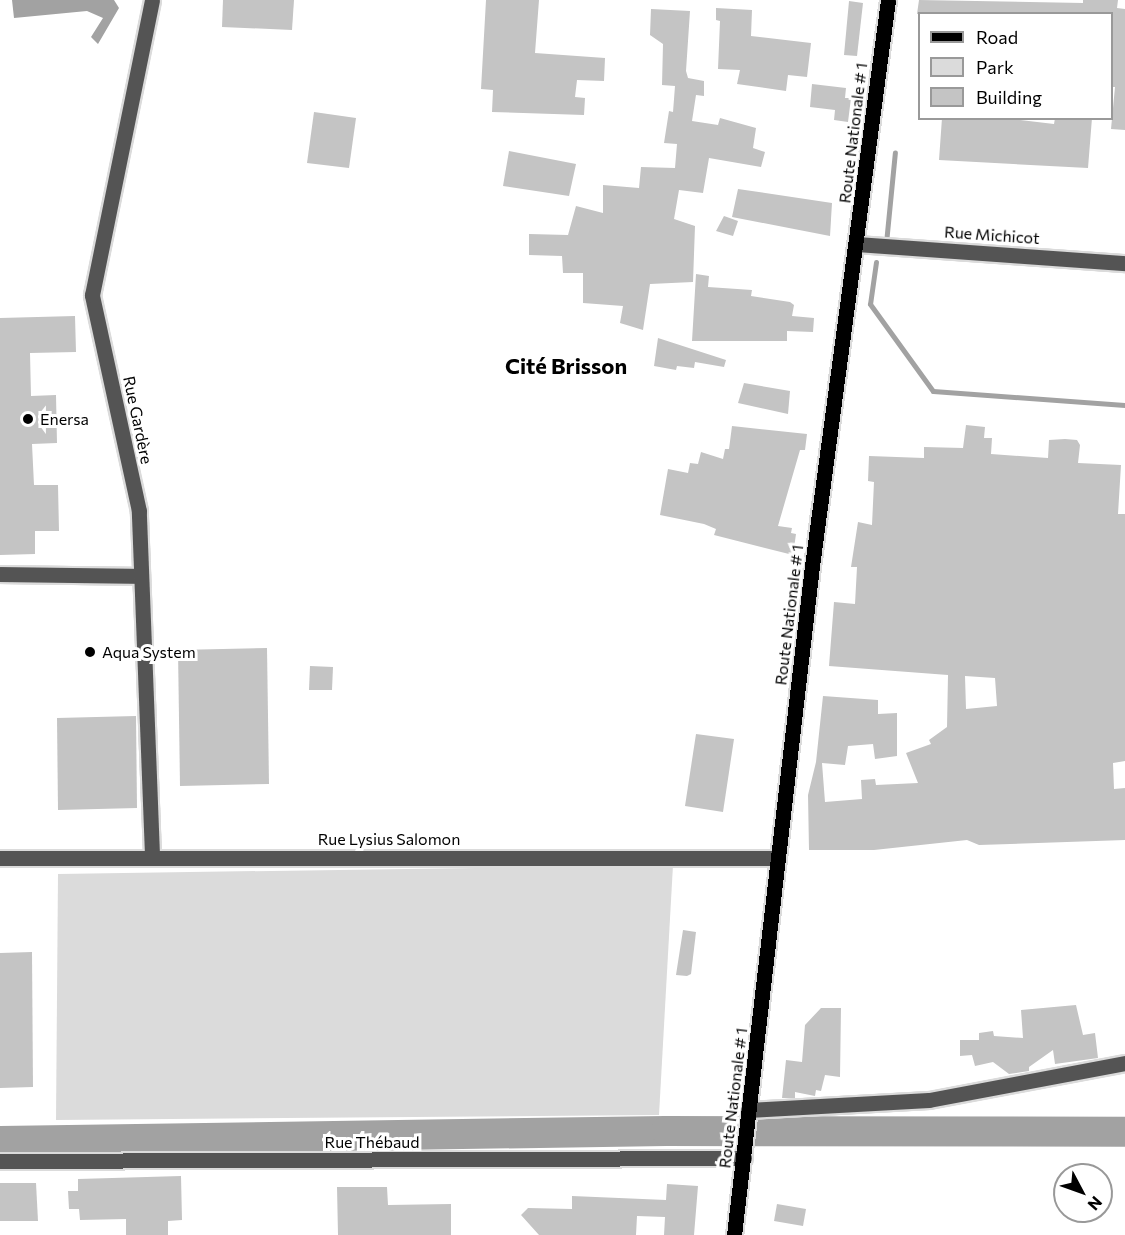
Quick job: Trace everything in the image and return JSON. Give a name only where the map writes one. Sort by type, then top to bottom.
[{"type":"main road","name":"Route Nationale # 1","points":[[734,1235],[778,858],[888,0]]},
{"type":"street","name":"Rue Gardère","points":[[152,0],[92,295],[139,511],[152,855]]},
{"type":"street","name":"Rue Michicot","points":[[856,244],[1125,263]]},
{"type":"street","points":[[0,574],[140,576]]},
{"type":"street","name":"Rue Lysius Salomon","points":[[0,858],[152,855],[778,858]]},
{"type":"street","points":[[748,1110],[929,1100],[1125,1063]]},
{"type":"street","name":"Rue Thébaud","points":[[0,1161],[744,1158]]},
{"type":"green space","points":[[673,865],[659,1115],[56,1120],[58,874]]},
{"type":"shaded area","points":[[12,0],[114,0],[119,8],[98,44],[91,37],[103,18],[87,11],[14,18]]},
{"type":"building","points":[[223,0],[294,0],[292,30],[222,27]]},
{"type":"building","points":[[486,0],[539,0],[535,53],[605,58],[604,81],[577,80],[575,97],[585,98],[584,115],[492,112],[493,90],[481,89]]},
{"type":"building","points":[[919,0],[1083,3],[1083,0],[1118,0],[1117,8],[1125,9],[1125,130],[1111,129],[1115,87],[1113,87],[1113,12],[918,12],[917,14]]},
{"type":"building","points":[[849,1],[863,3],[857,56],[844,55]]},
{"type":"building","points":[[716,8],[752,10],[751,36],[811,43],[807,77],[788,75],[786,91],[737,84],[740,70],[718,69],[720,21],[716,20]]},
{"type":"building","points":[[651,9],[690,11],[686,71],[688,78],[704,81],[704,96],[696,95],[692,121],[718,125],[720,118],[756,128],[753,148],[765,152],[761,167],[709,158],[703,193],[679,190],[674,219],[695,226],[693,282],[650,284],[643,330],[620,323],[623,306],[583,303],[583,273],[563,273],[562,256],[529,255],[529,234],[568,235],[576,206],[603,213],[603,185],[639,188],[641,167],[675,168],[677,144],[664,143],[669,111],[673,112],[675,86],[662,85],[663,44],[650,35]]},
{"type":"building","points":[[812,84],[846,88],[845,98],[851,98],[848,122],[834,120],[835,110],[810,107]]},
{"type":"building","points":[[314,112],[356,118],[349,168],[307,163]]},
{"type":"building","points":[[942,120],[1021,120],[1054,124],[1055,120],[1092,120],[1088,168],[939,160]]},
{"type":"building","points":[[509,151],[576,164],[569,196],[503,186]]},
{"type":"building","points":[[738,189],[832,203],[830,236],[732,217]]},
{"type":"building","points":[[724,216],[738,221],[733,236],[716,231]]},
{"type":"building","points":[[696,274],[709,276],[708,287],[752,290],[751,296],[790,302],[794,305],[792,316],[814,318],[813,332],[787,331],[787,341],[692,341]]},
{"type":"building","name":"Enersa","points":[[75,316],[76,352],[30,353],[31,396],[56,395],[57,443],[32,444],[34,485],[58,485],[59,531],[35,531],[35,554],[0,555],[0,318]]},
{"type":"building","points":[[658,338],[726,360],[724,367],[695,362],[694,368],[677,366],[676,370],[654,366]]},
{"type":"building","points":[[744,383],[790,391],[788,414],[738,403]]},
{"type":"building","points":[[966,425],[985,427],[984,438],[992,438],[991,454],[1048,458],[1049,440],[1077,440],[1080,445],[1078,463],[1121,465],[1118,514],[1125,514],[1125,761],[1113,763],[1114,789],[1125,788],[1125,840],[979,845],[967,840],[874,850],[809,850],[808,795],[816,762],[823,696],[878,700],[878,714],[897,713],[897,756],[875,759],[873,744],[848,746],[845,765],[822,763],[825,802],[862,799],[861,780],[875,779],[876,785],[918,783],[906,753],[931,744],[929,740],[947,727],[948,675],[829,666],[834,602],[855,604],[857,567],[851,567],[858,522],[872,525],[874,482],[868,481],[869,456],[924,458],[924,447],[963,448]],"holes":[[[965,676],[995,678],[997,706],[966,709]]]},
{"type":"building","points":[[732,426],[807,434],[805,450],[800,450],[778,526],[792,528],[791,533],[796,534],[793,555],[714,535],[716,529],[704,524],[660,515],[668,469],[688,473],[690,463],[698,464],[701,452],[723,459],[725,449],[729,449]]},
{"type":"building","points":[[267,648],[269,784],[180,786],[178,650]]},
{"type":"building","points":[[310,666],[333,667],[332,690],[309,690]]},
{"type":"building","points":[[136,716],[137,808],[58,810],[57,718]]},
{"type":"building","points":[[696,734],[734,739],[723,812],[685,806]]},
{"type":"building","points":[[683,930],[696,932],[691,974],[687,976],[676,975]]},
{"type":"building","points":[[32,952],[33,1087],[0,1088],[0,953]]},
{"type":"building","points":[[1076,1005],[1083,1035],[1095,1033],[1098,1058],[1055,1064],[1053,1050],[1029,1067],[1029,1071],[1009,1074],[993,1062],[975,1066],[972,1055],[960,1056],[960,1040],[979,1040],[979,1033],[993,1031],[994,1036],[1023,1038],[1021,1010]]},
{"type":"building","points":[[821,1008],[841,1008],[840,1077],[825,1075],[821,1091],[816,1090],[815,1096],[795,1092],[795,1098],[782,1098],[786,1060],[802,1062],[805,1025]]},
{"type":"building","points":[[181,1176],[182,1220],[168,1221],[168,1235],[126,1235],[126,1219],[80,1220],[79,1209],[69,1209],[68,1191],[78,1191],[78,1179]]},
{"type":"building","points":[[0,1183],[36,1183],[38,1221],[0,1221]]},
{"type":"building","points":[[667,1184],[698,1186],[694,1235],[664,1235],[665,1217],[637,1216],[636,1235],[539,1235],[521,1215],[528,1208],[572,1209],[572,1196],[666,1200]]},
{"type":"building","points":[[337,1187],[387,1187],[388,1205],[451,1204],[451,1235],[338,1235]]},
{"type":"building","points":[[777,1204],[806,1209],[803,1226],[774,1221]]},
{"type":"waterway","points":[[886,243],[895,152]]},
{"type":"waterway","points":[[876,262],[870,304],[933,391],[1125,405]]},
{"type":"waterway","points":[[0,1141],[666,1131],[1125,1132]]},
{"type":"place","name":"Enersa","points":[[28,419]]},
{"type":"place","name":"Aqua System","points":[[90,652]]},
{"type":"district","name":"Cité Brisson","points":[[566,366]]}]
